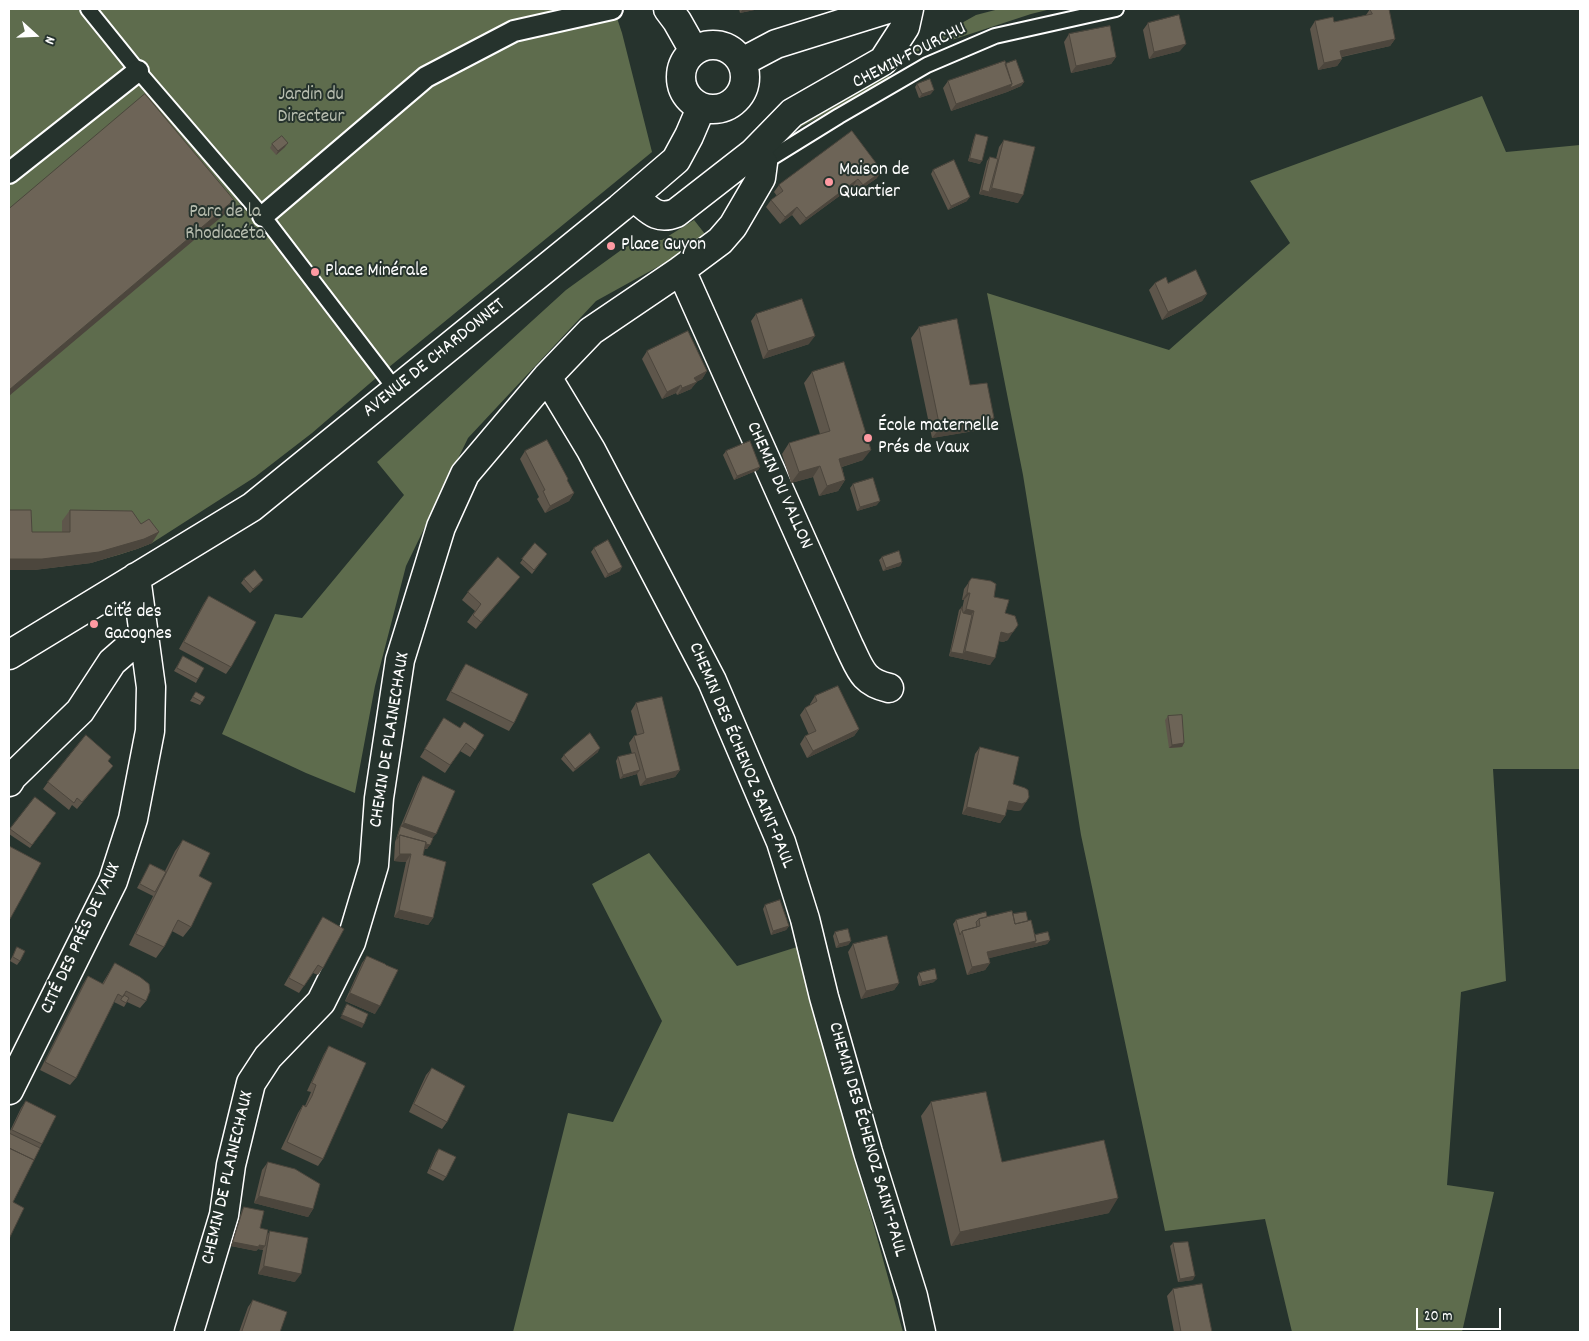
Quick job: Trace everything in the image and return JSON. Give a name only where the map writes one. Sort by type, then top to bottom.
[{"type":"street","points":[[263,216],[426,77],[514,31],[612,9]]},
{"type":"street","points":[[668,9],[678,21],[694,51]]},
{"type":"street","points":[[742,62],[776,44],[888,9]]},
{"type":"street","points":[[634,197],[658,216],[666,217],[676,213],[758,158],[792,113],[883,61],[905,27],[910,9]]},
{"type":"street","points":[[715,44],[726,47],[735,53],[742,62],[745,84],[740,95],[733,103],[723,108],[712,110],[701,108],[692,103],[685,95],[680,76],[682,66],[694,51],[704,46],[715,44]]},
{"type":"street","points":[[9,173],[138,70]]},
{"type":"street","name":"AVENUE DE CHARDONNET","points":[[9,655],[252,507],[634,197],[676,160],[701,108]]},
{"type":"street","name":"CHEMIN DE PLAINECHAUX","points":[[190,1332],[224,1215],[231,1165],[251,1083],[268,1056],[321,1002],[351,942],[374,865],[379,798],[400,660],[442,527],[466,474],[547,377],[591,332],[681,270],[720,240],[734,226],[761,178],[758,158]]},
{"type":"street","name":"CHEMIN DU VALLON","points":[[681,270],[849,646],[864,675],[876,685],[889,688]]},
{"type":"street","name":"CHEMIN DES ÉCHENOZ SAINT-PAUL","points":[[547,377],[591,450],[712,681],[781,842],[805,920],[830,1020],[868,1152],[913,1296],[921,1332]]},
{"type":"street","name":"CITÉ DES PRÉS DE VAUX","points":[[9,1090],[113,881],[133,819],[150,730],[151,687],[136,577]]},
{"type":"street","points":[[10,779],[80,711],[112,662],[144,634]]},
{"type":"lane","points":[[88,9],[263,216],[396,390]]},
{"type":"lane","name":"CHEMIN FOURCHU","points":[[758,158],[839,116],[927,65],[995,36],[1116,9]]},
{"type":"green space","name":"Parc de la Rhodiacéta","points":[[9,9],[614,9],[622,33],[652,152],[383,372],[312,433],[255,477],[152,543],[135,550],[82,564],[46,568],[9,569]]},
{"type":"green space","points":[[999,9],[1051,9],[903,56],[976,15]]},
{"type":"green space","points":[[883,68],[890,78],[792,132],[794,122]]},
{"type":"green space","points":[[1482,96],[1506,152],[1580,145],[1580,769],[1493,769],[1506,981],[1461,992],[1447,1185],[1494,1192],[1462,1332],[1292,1332],[1265,1219],[1165,1231],[1081,835],[1023,475],[987,293],[1169,350],[1290,243],[1250,181]]},
{"type":"green space","points":[[694,220],[705,234],[681,254],[596,301],[468,438],[406,566],[375,686],[355,793],[306,773],[222,734],[275,614],[302,618],[404,495],[377,462],[566,290],[635,240],[662,240]]},
{"type":"green space","points":[[649,853],[737,966],[797,947],[903,1332],[513,1332],[568,1113],[613,1122],[662,1021],[592,884]]},
{"type":"building","points":[[1370,9],[1389,9],[1395,39],[1340,51],[1342,59],[1324,63],[1315,21],[1333,17],[1334,22],[1372,14]]},
{"type":"building","points":[[1179,15],[1186,44],[1154,52],[1148,23]]},
{"type":"building","points":[[1110,26],[1116,57],[1076,66],[1069,34]]},
{"type":"building","points":[[1016,60],[1024,82],[1010,88],[1012,84],[1005,64]]},
{"type":"building","points":[[1005,61],[1012,84],[956,104],[948,81]]},
{"type":"building","points":[[930,79],[934,90],[922,94],[917,84]]},
{"type":"building","points":[[145,94],[234,200],[9,390],[9,209]]},
{"type":"building","name":"Maison de Quartier","points":[[852,131],[882,171],[863,185],[858,179],[806,218],[797,207],[785,217],[771,200],[783,191],[779,185]]},
{"type":"building","points":[[976,134],[988,137],[982,161],[970,158]]},
{"type":"building","points":[[282,136],[288,143],[278,151],[272,144]]},
{"type":"building","points":[[1004,140],[1035,147],[1023,195],[992,188]]},
{"type":"building","points":[[990,157],[998,159],[989,192],[982,190]]},
{"type":"building","points":[[954,160],[970,197],[951,206],[933,170]]},
{"type":"building","points":[[1196,270],[1207,294],[1168,312],[1155,283],[1166,277],[1168,283]]},
{"type":"building","points":[[802,299],[815,336],[768,351],[756,314]]},
{"type":"building","points":[[957,319],[970,385],[987,383],[994,418],[940,428],[919,327]]},
{"type":"building","points":[[688,331],[707,371],[694,378],[697,382],[682,388],[681,385],[667,392],[647,351]]},
{"type":"building","points":[[844,362],[871,450],[839,459],[845,480],[827,486],[820,466],[799,472],[789,443],[830,431],[812,372]]},
{"type":"building","points":[[547,440],[574,493],[550,506],[543,491],[545,490],[525,451]]},
{"type":"building","points":[[750,441],[760,467],[737,476],[726,451]]},
{"type":"building","points":[[873,478],[880,501],[860,507],[853,484]]},
{"type":"building","points":[[9,510],[31,510],[32,532],[70,532],[70,510],[132,511],[141,524],[149,519],[159,532],[144,539],[99,552],[42,559],[9,559]]},
{"type":"building","points":[[608,540],[622,567],[608,574],[594,548]]},
{"type":"building","points":[[535,543],[547,554],[534,570],[522,559]]},
{"type":"building","points":[[899,551],[902,562],[886,568],[882,557]]},
{"type":"building","points":[[498,557],[520,577],[481,622],[473,615],[481,604],[468,592]]},
{"type":"building","points":[[255,570],[263,580],[253,589],[244,579]]},
{"type":"building","points":[[972,578],[991,581],[996,584],[994,597],[1009,600],[1005,613],[1015,616],[1018,625],[1013,632],[1008,634],[1001,632],[995,658],[965,651],[974,611],[966,609],[970,593],[967,593],[969,582]]},
{"type":"building","points":[[209,596],[256,622],[231,667],[184,642]]},
{"type":"building","points":[[962,607],[963,613],[972,615],[963,654],[951,652]]},
{"type":"building","points":[[183,656],[204,668],[198,679],[177,668]]},
{"type":"building","points":[[466,664],[528,694],[514,723],[451,692]]},
{"type":"building","points":[[838,686],[859,729],[813,751],[805,736],[816,731],[805,708],[817,701],[815,696]]},
{"type":"building","points":[[196,692],[205,697],[202,702],[193,697]]},
{"type":"building","points":[[662,697],[680,770],[646,779],[634,736],[644,733],[636,703]]},
{"type":"building","points":[[1182,715],[1184,743],[1172,745],[1168,716]]},
{"type":"building","points":[[444,718],[460,728],[464,722],[484,735],[475,750],[466,743],[450,765],[425,749]]},
{"type":"building","points":[[590,733],[600,748],[575,769],[564,755]]},
{"type":"building","points":[[86,735],[111,757],[108,761],[113,766],[82,802],[77,798],[74,803],[48,782]]},
{"type":"building","points":[[980,747],[1019,757],[1013,784],[1028,790],[1029,797],[1022,804],[1009,801],[1005,816],[967,807]]},
{"type":"building","points":[[635,753],[640,770],[623,775],[618,757]]},
{"type":"building","points":[[423,776],[455,791],[436,834],[404,823]]},
{"type":"building","points":[[35,797],[56,813],[32,845],[10,829]]},
{"type":"building","points":[[401,826],[433,838],[430,845],[426,844],[426,842],[400,835],[397,839]]},
{"type":"building","points":[[400,835],[426,842],[423,855],[446,862],[433,918],[399,910],[411,854],[400,854]]},
{"type":"building","points":[[183,840],[210,853],[199,876],[212,883],[191,927],[178,920],[164,947],[136,934]]},
{"type":"building","points":[[9,846],[41,863],[10,919],[9,918]]},
{"type":"building","points":[[150,864],[166,872],[155,892],[140,884]]},
{"type":"building","points":[[780,900],[789,926],[773,931],[765,905]]},
{"type":"building","points":[[1012,911],[1015,924],[1031,920],[1036,941],[987,952],[990,963],[972,967],[962,931],[980,926],[979,919]]},
{"type":"building","points":[[986,912],[987,917],[976,922],[977,927],[962,931],[960,935],[956,920]]},
{"type":"building","points":[[1026,912],[1028,921],[1015,924],[1013,914]]},
{"type":"building","points":[[323,917],[344,929],[323,968],[318,965],[304,986],[289,978]]},
{"type":"building","points":[[848,929],[851,941],[839,944],[835,932]]},
{"type":"building","points":[[1048,932],[1050,940],[1034,944],[1036,941],[1035,935]]},
{"type":"building","points":[[887,936],[899,983],[866,991],[853,944]]},
{"type":"building","points":[[17,947],[25,951],[20,961],[13,957]]},
{"type":"building","points":[[367,956],[398,970],[380,1006],[350,993]]},
{"type":"building","points":[[115,963],[149,984],[150,991],[146,1001],[126,991],[123,997],[118,994],[76,1078],[45,1062],[88,976],[103,984]]},
{"type":"building","points":[[935,969],[937,979],[922,982],[919,973]]},
{"type":"building","points":[[124,995],[129,998],[126,1003],[121,1000]]},
{"type":"building","points":[[347,1004],[368,1014],[364,1024],[342,1015]]},
{"type":"building","points":[[329,1046],[366,1063],[323,1159],[287,1142],[303,1105],[306,1107],[312,1096],[316,1085],[312,1083]]},
{"type":"building","points":[[432,1068],[465,1086],[447,1122],[414,1104]]},
{"type":"building","points":[[986,1092],[1002,1162],[1104,1140],[1118,1198],[960,1232],[931,1102]]},
{"type":"building","points":[[26,1101],[56,1116],[42,1144],[12,1130]]},
{"type":"building","points":[[9,1133],[40,1148],[34,1160],[9,1148]]},
{"type":"building","points":[[9,1148],[34,1160],[13,1202],[24,1208],[9,1239]]},
{"type":"building","points":[[439,1149],[456,1157],[446,1177],[430,1169]]},
{"type":"building","points":[[268,1162],[295,1169],[320,1184],[313,1209],[259,1196]]},
{"type":"building","points":[[244,1207],[264,1211],[260,1228],[268,1230],[265,1246],[259,1245],[259,1247],[233,1242]]},
{"type":"building","points":[[270,1231],[308,1238],[301,1274],[264,1266]]},
{"type":"building","points":[[1188,1242],[1195,1276],[1180,1279],[1173,1243]]},
{"type":"building","points":[[1202,1284],[1212,1332],[1181,1332],[1173,1289]]},
{"type":"building","points":[[253,1300],[287,1312],[280,1332],[242,1332]]},
{"type":"place","name":"Maison de Quartier","points":[[829,182]]},
{"type":"place","name":"Place Guyon","points":[[611,246]]},
{"type":"place","name":"Place Minérale","points":[[315,272]]},
{"type":"place","name":"École maternelle Prés de Vaux","points":[[868,438]]},
{"type":"place","name":"Cité des Gacognes","points":[[94,624]]},
{"type":"park label","name":"Jardin du Directeur","points":[[311,107]]}]
